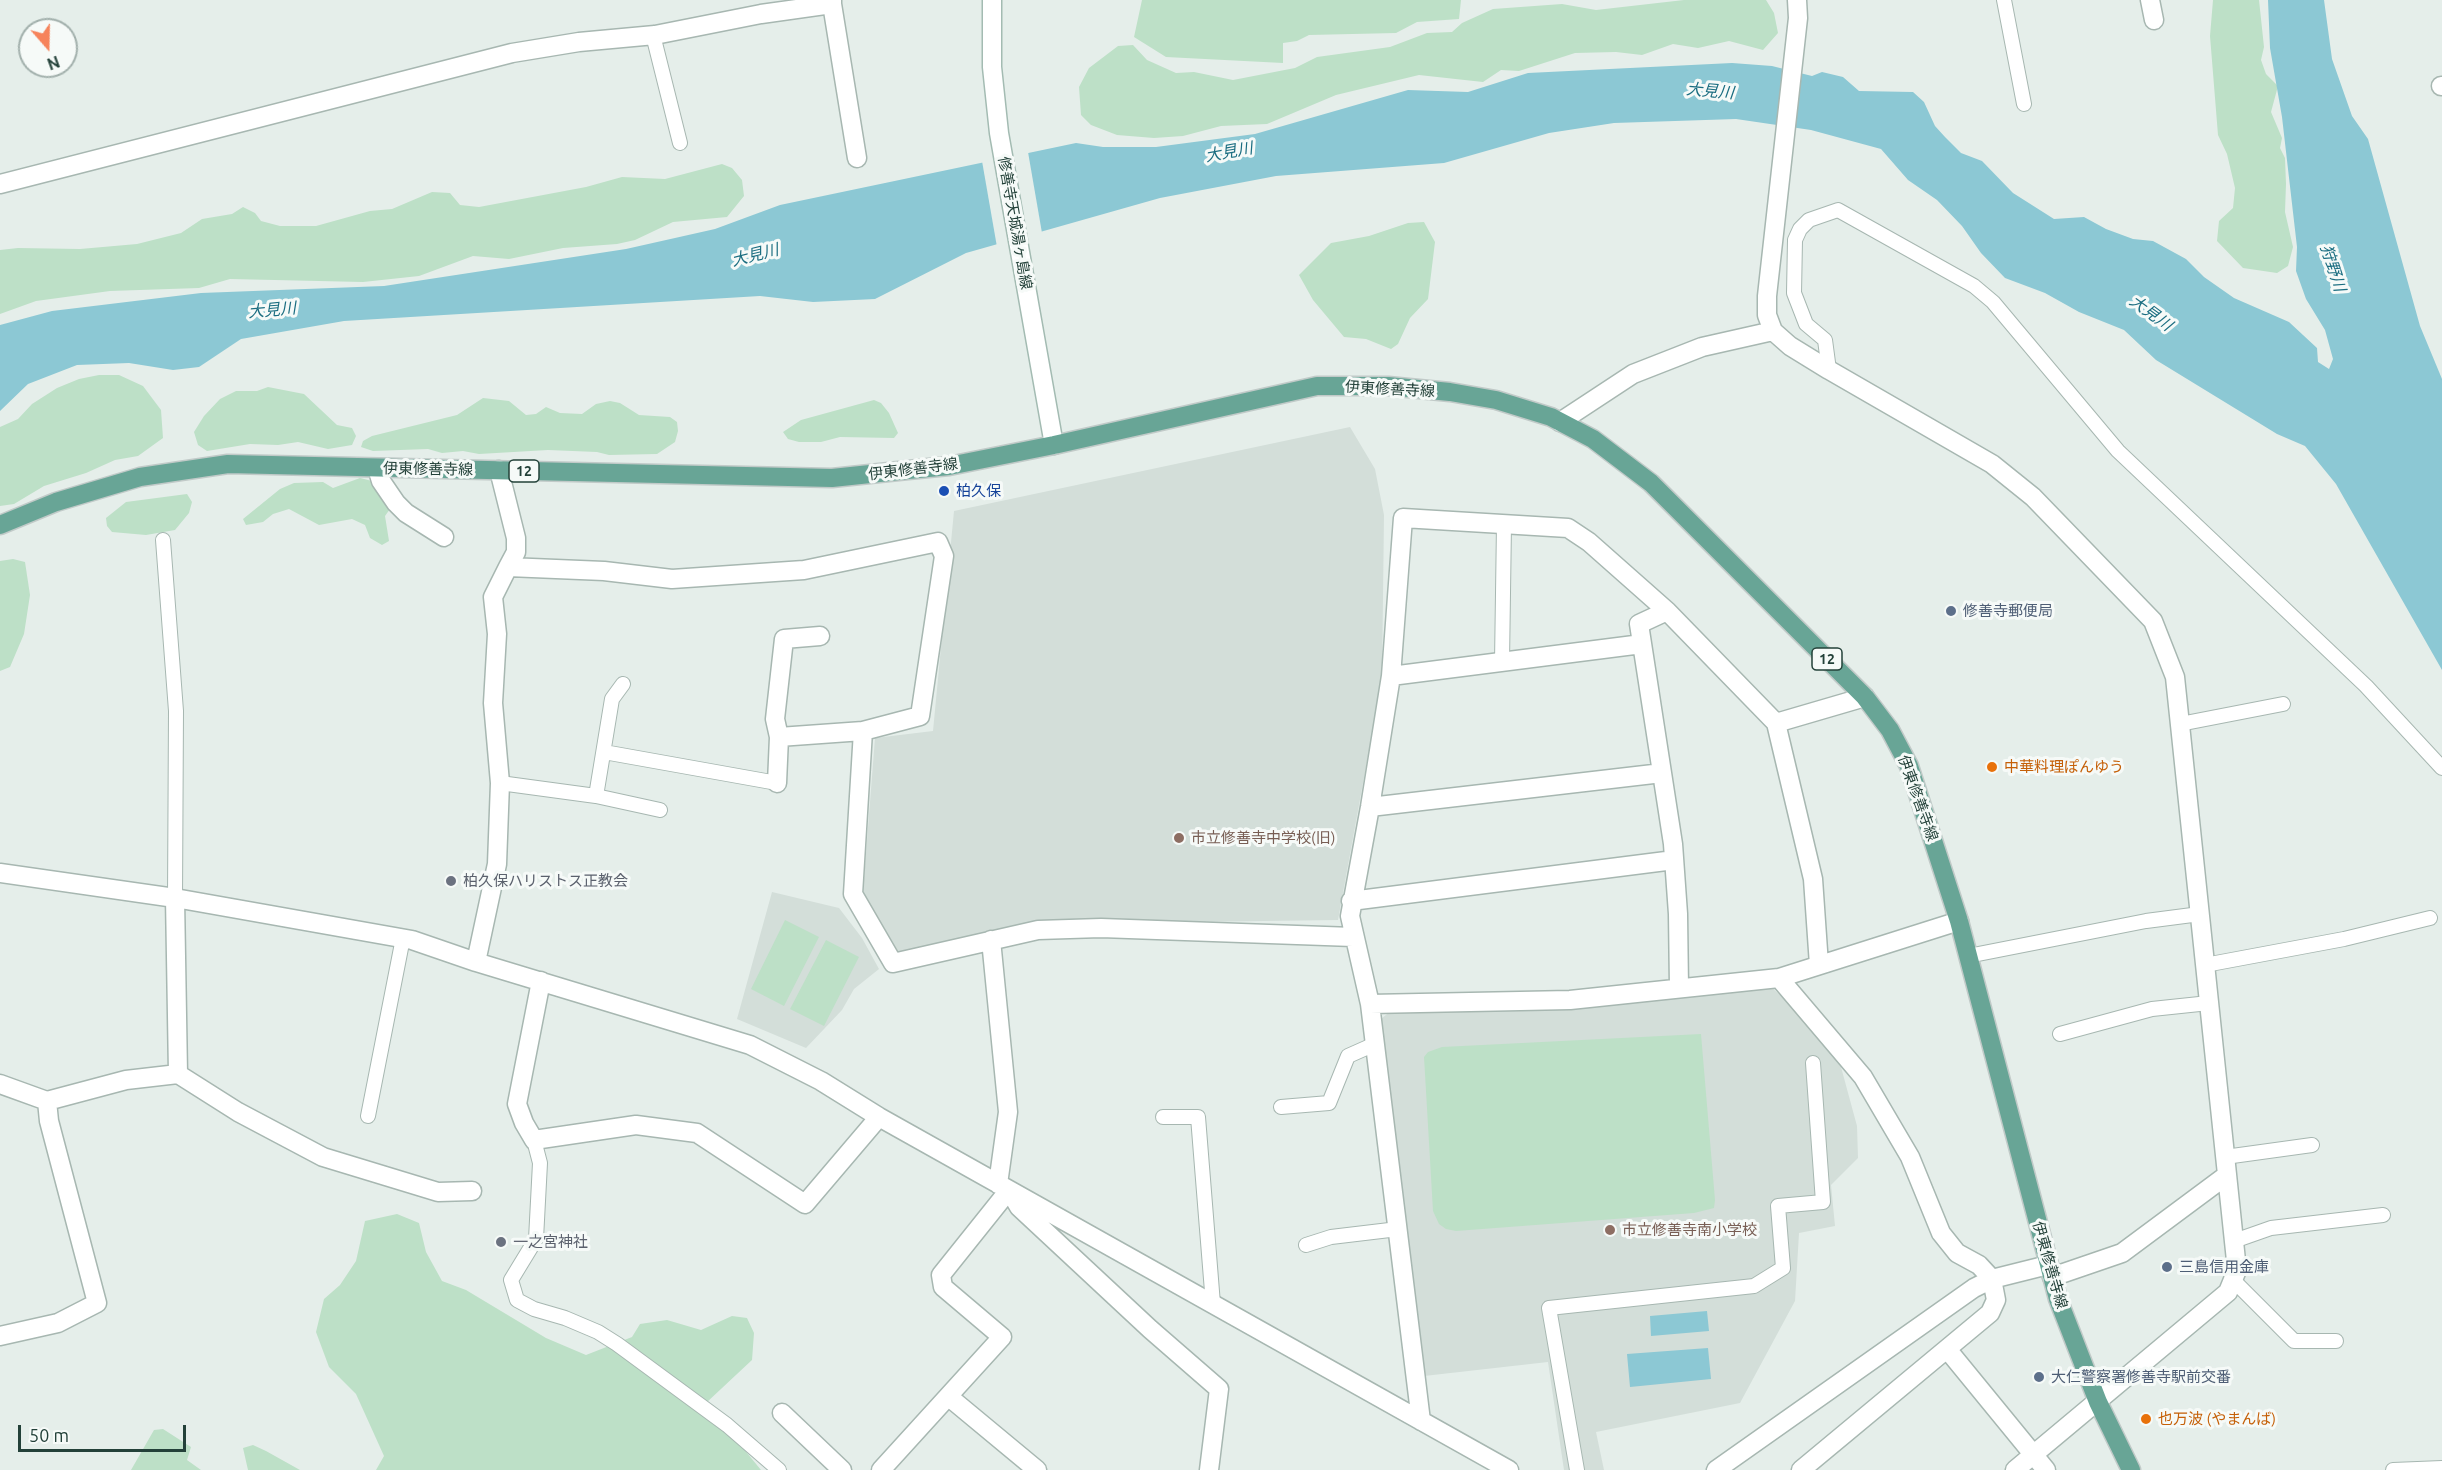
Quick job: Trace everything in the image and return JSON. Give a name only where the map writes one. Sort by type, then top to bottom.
[{"type":"main road","name":"伊東修善寺線","points":[[0,525],[56,502],[140,477],[228,464],[832,478],[949,466],[1317,386],[1388,386],[1450,392],[1496,400],[1560,422],[1593,439],[1651,483],[1865,697],[1890,730],[1909,766],[1959,921],[2050,1271],[2098,1402],[2131,1470]]},
{"type":"street","name":"修善寺天城湯ヶ島線","points":[[992,0],[992,67],[999,133],[1054,445]]},
{"type":"street","points":[[1797,0],[1798,18],[1767,296],[1767,315],[1773,331],[1790,346],[1829,370],[1992,464],[2033,497],[2153,621],[2175,677],[2234,1241],[2236,1270],[2234,1281],[2228,1292],[2015,1470]]},
{"type":"street","points":[[2150,0],[2154,20]]},
{"type":"street","points":[[0,184],[512,53],[579,42],[653,35],[832,2],[857,158]]},
{"type":"street","points":[[1560,422],[1634,374],[1702,347],[1773,331]]},
{"type":"street","points":[[377,468],[381,481],[396,503],[406,513],[444,537]]},
{"type":"street","points":[[476,962],[497,864],[500,783],[493,702],[497,634],[493,597],[516,552],[516,538],[499,470]]},
{"type":"street","points":[[1421,1421],[1370,1004],[1350,916],[1391,676],[1403,518],[1569,528],[1589,542],[1667,611],[1776,723],[1813,879],[1819,965]]},
{"type":"street","points":[[508,567],[604,571],[672,579],[804,570],[938,542],[944,556],[920,716],[863,731],[778,737]]},
{"type":"street","points":[[1667,611],[1638,624],[1674,860],[1678,914],[1679,988]]},
{"type":"street","points":[[777,783],[778,737],[775,719],[784,639],[820,636]]},
{"type":"street","points":[[1391,676],[1641,644]]},
{"type":"street","points":[[1776,723],[1865,697]]},
{"type":"street","points":[[863,731],[853,894],[893,963],[1038,930],[1101,928],[1353,937]]},
{"type":"street","points":[[1370,807],[1662,773]]},
{"type":"street","points":[[1351,901],[1674,860]]},
{"type":"street","points":[[0,873],[175,898],[403,938],[750,1045],[821,1081],[879,1117],[1509,1470]]},
{"type":"street","points":[[175,898],[178,1074]]},
{"type":"street","points":[[1370,1004],[1570,1000],[1779,978],[1959,921]]},
{"type":"street","points":[[881,1470],[1002,1337],[943,1287],[940,1275],[1004,1187],[1008,1112],[991,940]]},
{"type":"street","points":[[1779,978],[1863,1077],[1910,1157],[1941,1233],[1957,1253],[1979,1264],[1992,1279],[1996,1300],[1990,1313],[1801,1470]]},
{"type":"street","points":[[541,981],[517,1104],[534,1140],[636,1125],[696,1133],[805,1204],[879,1117]]},
{"type":"street","points":[[0,1084],[47,1101],[126,1080],[178,1074],[238,1112],[324,1157],[438,1192],[472,1191]]},
{"type":"street","points":[[0,1336],[58,1323],[97,1303],[50,1121],[47,1101]]},
{"type":"street","points":[[1716,1470],[1974,1288],[1992,1279],[2050,1271],[2122,1253],[2226,1166]]},
{"type":"street","points":[[1004,1187],[1028,1215],[1150,1329],[1219,1389],[1209,1470]]},
{"type":"street","points":[[1947,1349],[2046,1470]]},
{"type":"street","points":[[948,1397],[1036,1470]]},
{"type":"street","points":[[782,1413],[842,1470]]},
{"type":"lane","points":[[2004,0],[2024,104]]},
{"type":"lane","points":[[653,35],[680,143]]},
{"type":"lane","points":[[1829,370],[1825,340],[1806,324],[1794,293],[1795,240],[1800,229],[1809,220],[1838,210],[1974,286],[1993,302],[2125,459],[2366,686],[2442,768]]},
{"type":"lane","points":[[1502,662],[1504,524]]},
{"type":"lane","points":[[162,540],[176,711],[175,898]]},
{"type":"lane","points":[[596,796],[612,699],[623,684]]},
{"type":"lane","points":[[2180,724],[2283,704]]},
{"type":"lane","points":[[604,752],[777,783]]},
{"type":"lane","points":[[500,783],[596,796],[660,810]]},
{"type":"lane","points":[[1968,956],[2123,925],[2200,914]]},
{"type":"lane","points":[[2205,965],[2344,939],[2430,918]]},
{"type":"lane","points":[[368,1116],[403,938]]},
{"type":"lane","points":[[2060,1034],[2152,1009],[2209,1003]]},
{"type":"lane","points":[[1281,1107],[1329,1103],[1348,1056],[1375,1044]]},
{"type":"lane","points":[[1577,1470],[1549,1308],[1754,1286],[1783,1268],[1778,1206],[1823,1202],[1813,1063]]},
{"type":"lane","points":[[1163,1118],[1198,1117],[1213,1304]]},
{"type":"lane","points":[[534,1140],[540,1163],[536,1239],[511,1280],[517,1300],[534,1309],[565,1318],[598,1332],[617,1344],[727,1425],[779,1470]]},
{"type":"lane","points":[[2226,1166],[2312,1145]]},
{"type":"lane","points":[[2234,1241],[2271,1228],[2383,1215]]},
{"type":"lane","points":[[1306,1245],[1331,1237],[1398,1229]]},
{"type":"lane","points":[[2234,1281],[2294,1341],[2336,1341]]},
{"type":"lane","points":[[2393,1470],[2442,1468]]},
{"type":"shaded area","points":[[1350,427],[1375,469],[1384,515],[1382,679],[1338,920],[1041,924],[899,953],[863,892],[875,738],[933,731],[954,511]]},
{"type":"shaded area","points":[[772,892],[839,908],[862,938],[879,969],[854,989],[842,1010],[806,1048],[737,1019]]},
{"type":"shaded area","points":[[1769,985],[1809,1022],[1841,1067],[1857,1126],[1858,1158],[1831,1185],[1835,1226],[1799,1233],[1795,1301],[1740,1403],[1596,1432],[1604,1470],[1564,1470],[1548,1362],[1424,1376],[1412,1311],[1406,1222],[1381,1019],[1392,1010],[1529,1011]]},
{"type":"green space","points":[[1142,0],[1461,0],[1459,19],[1417,22],[1396,33],[1309,35],[1297,41],[1283,43],[1283,63],[1166,57],[1134,37]]},
{"type":"green space","points":[[1684,0],[1766,0],[1774,13],[1778,33],[1763,50],[1729,41],[1698,48],[1673,44],[1642,55],[1616,52],[1575,53],[1519,71],[1501,70],[1483,82],[1419,75],[1336,95],[1267,124],[1221,126],[1183,136],[1154,138],[1117,135],[1091,125],[1081,115],[1079,87],[1089,68],[1118,46],[1133,45],[1147,60],[1176,73],[1194,72],[1233,80],[1295,68],[1317,57],[1390,47],[1427,33],[1452,32],[1462,23],[1493,9],[1562,4],[1596,10]]},
{"type":"green space","points":[[2213,0],[2259,0],[2264,47],[2261,60],[2266,74],[2278,86],[2271,112],[2282,138],[2280,148],[2285,158],[2285,212],[2293,247],[2288,266],[2277,273],[2243,268],[2217,241],[2219,221],[2233,208],[2235,188],[2227,154],[2218,135],[2210,36]]},
{"type":"green space","points":[[722,164],[732,168],[742,180],[744,196],[727,217],[673,222],[635,240],[617,244],[563,248],[509,259],[473,256],[419,276],[363,282],[230,279],[199,288],[110,291],[36,301],[0,314],[0,250],[80,249],[137,244],[181,233],[202,219],[232,214],[243,207],[255,213],[261,221],[280,226],[316,226],[370,211],[392,209],[432,192],[450,193],[460,205],[479,207],[586,187],[622,177],[665,179]]},
{"type":"green space","points":[[1424,222],[1435,242],[1428,299],[1410,318],[1398,344],[1391,349],[1366,339],[1344,337],[1313,300],[1299,275],[1331,243],[1369,236],[1408,223]]},
{"type":"green space","points":[[99,375],[119,375],[143,386],[161,410],[163,438],[138,456],[115,460],[86,473],[44,486],[14,504],[0,506],[0,427],[18,419],[32,404],[57,388],[79,379]]},
{"type":"green space","points":[[268,387],[304,394],[337,425],[352,428],[356,436],[352,445],[328,449],[298,442],[278,445],[250,444],[207,451],[198,445],[194,432],[204,416],[220,399],[236,391],[257,391]]},
{"type":"green space","points":[[483,398],[509,401],[526,415],[536,414],[546,407],[560,413],[582,414],[596,404],[610,401],[620,403],[639,415],[670,417],[677,422],[678,431],[675,442],[657,454],[609,455],[597,452],[548,450],[479,454],[463,451],[442,453],[428,449],[373,451],[361,447],[363,441],[372,436],[457,415]]},
{"type":"green space","points":[[874,400],[881,403],[889,413],[898,433],[894,438],[840,437],[821,442],[799,442],[788,439],[783,432],[801,420]]},
{"type":"green space","points":[[360,478],[372,481],[390,509],[385,516],[389,541],[382,545],[370,538],[365,525],[352,519],[319,525],[289,509],[273,514],[263,522],[246,525],[243,519],[280,489],[294,483],[323,482],[333,488]]},
{"type":"green space","points":[[187,494],[192,502],[189,513],[175,530],[146,535],[112,532],[107,526],[106,518],[126,502]]},
{"type":"green space","points":[[13,559],[25,562],[30,595],[24,634],[10,667],[0,671],[0,561]]},
{"type":"green space","points":[[785,920],[819,937],[784,1006],[751,989]]},
{"type":"green space","points":[[826,940],[859,957],[824,1026],[790,1009]]},
{"type":"green space","points":[[1701,1034],[1714,1208],[1694,1213],[1456,1231],[1446,1229],[1439,1224],[1433,1211],[1424,1057],[1428,1052],[1442,1047]]},
{"type":"green space","points":[[397,1214],[419,1223],[426,1252],[442,1281],[466,1290],[546,1338],[586,1355],[632,1337],[640,1324],[667,1320],[701,1330],[732,1316],[747,1318],[754,1333],[752,1360],[706,1403],[761,1470],[376,1470],[384,1456],[356,1394],[329,1367],[316,1332],[324,1299],[340,1285],[356,1261],[365,1221]]},
{"type":"green space","points":[[163,1429],[191,1447],[187,1460],[201,1470],[131,1470],[154,1430]]},
{"type":"green space","points":[[253,1445],[300,1470],[248,1470],[243,1448]]},
{"type":"water","points":[[2268,0],[2324,0],[2332,59],[2352,116],[2368,139],[2420,326],[2442,379],[2442,670],[2336,484],[2305,446],[2277,434],[2156,360],[2124,330],[2079,312],[2045,293],[2005,278],[1981,253],[1962,226],[1937,200],[1908,180],[1881,149],[1811,130],[1736,119],[1614,123],[1549,133],[1444,163],[1276,176],[1160,198],[966,253],[875,299],[813,302],[760,296],[344,321],[241,339],[199,367],[173,370],[129,363],[77,365],[28,384],[0,411],[0,325],[52,311],[201,293],[384,286],[626,249],[715,229],[780,205],[1076,143],[1103,147],[1156,147],[1255,134],[1408,90],[1468,92],[1528,73],[1732,63],[1772,66],[1812,76],[1822,72],[1843,77],[1859,91],[1913,92],[1924,102],[1935,126],[1945,137],[1961,153],[1982,161],[2013,193],[2054,219],[2084,217],[2106,229],[2133,239],[2153,241],[2186,259],[2204,277],[2234,298],[2289,322],[2317,348],[2318,362],[2329,369],[2333,359],[2325,330],[2306,299],[2296,271],[2297,247],[2282,117],[2270,48]]},
{"type":"water","points":[[1707,1311],[1709,1331],[1651,1336],[1650,1316]]},
{"type":"water","points":[[1708,1348],[1711,1379],[1630,1387],[1627,1354]]},
{"type":"pier","points":[[1028,152],[1042,233],[997,247],[982,161]]},
{"type":"place","name":"柏久保","points":[[944,491]]},
{"type":"place","name":"修善寺郵便局","points":[[1951,611]]},
{"type":"place","name":"中華料理ぽんゆう","points":[[1992,767]]},
{"type":"place","name":"市立修善寺中学校(旧)","points":[[1179,838]]},
{"type":"place","name":"柏久保ハリストス正教会","points":[[451,881]]},
{"type":"place","name":"市立修善寺南小学校","points":[[1610,1230]]},
{"type":"place","name":"一之宮神社","points":[[501,1242]]},
{"type":"place","name":"三島信用金庫","points":[[2167,1267]]},
{"type":"place","name":"大仁警察署修善寺駅前交番","points":[[2039,1377]]},
{"type":"place","name":"也万波 (やまんば)","points":[[2146,1419]]},
{"type":"water label","name":"大見川","points":[[1710,91]]},
{"type":"water label","name":"大見川","points":[[1229,152]]},
{"type":"water label","name":"大見川","points":[[755,255]]},
{"type":"water label","name":"狩野川","points":[[2333,268]]},
{"type":"water label","name":"大見川","points":[[272,310]]},
{"type":"water label","name":"大見川","points":[[2151,313]]}]
